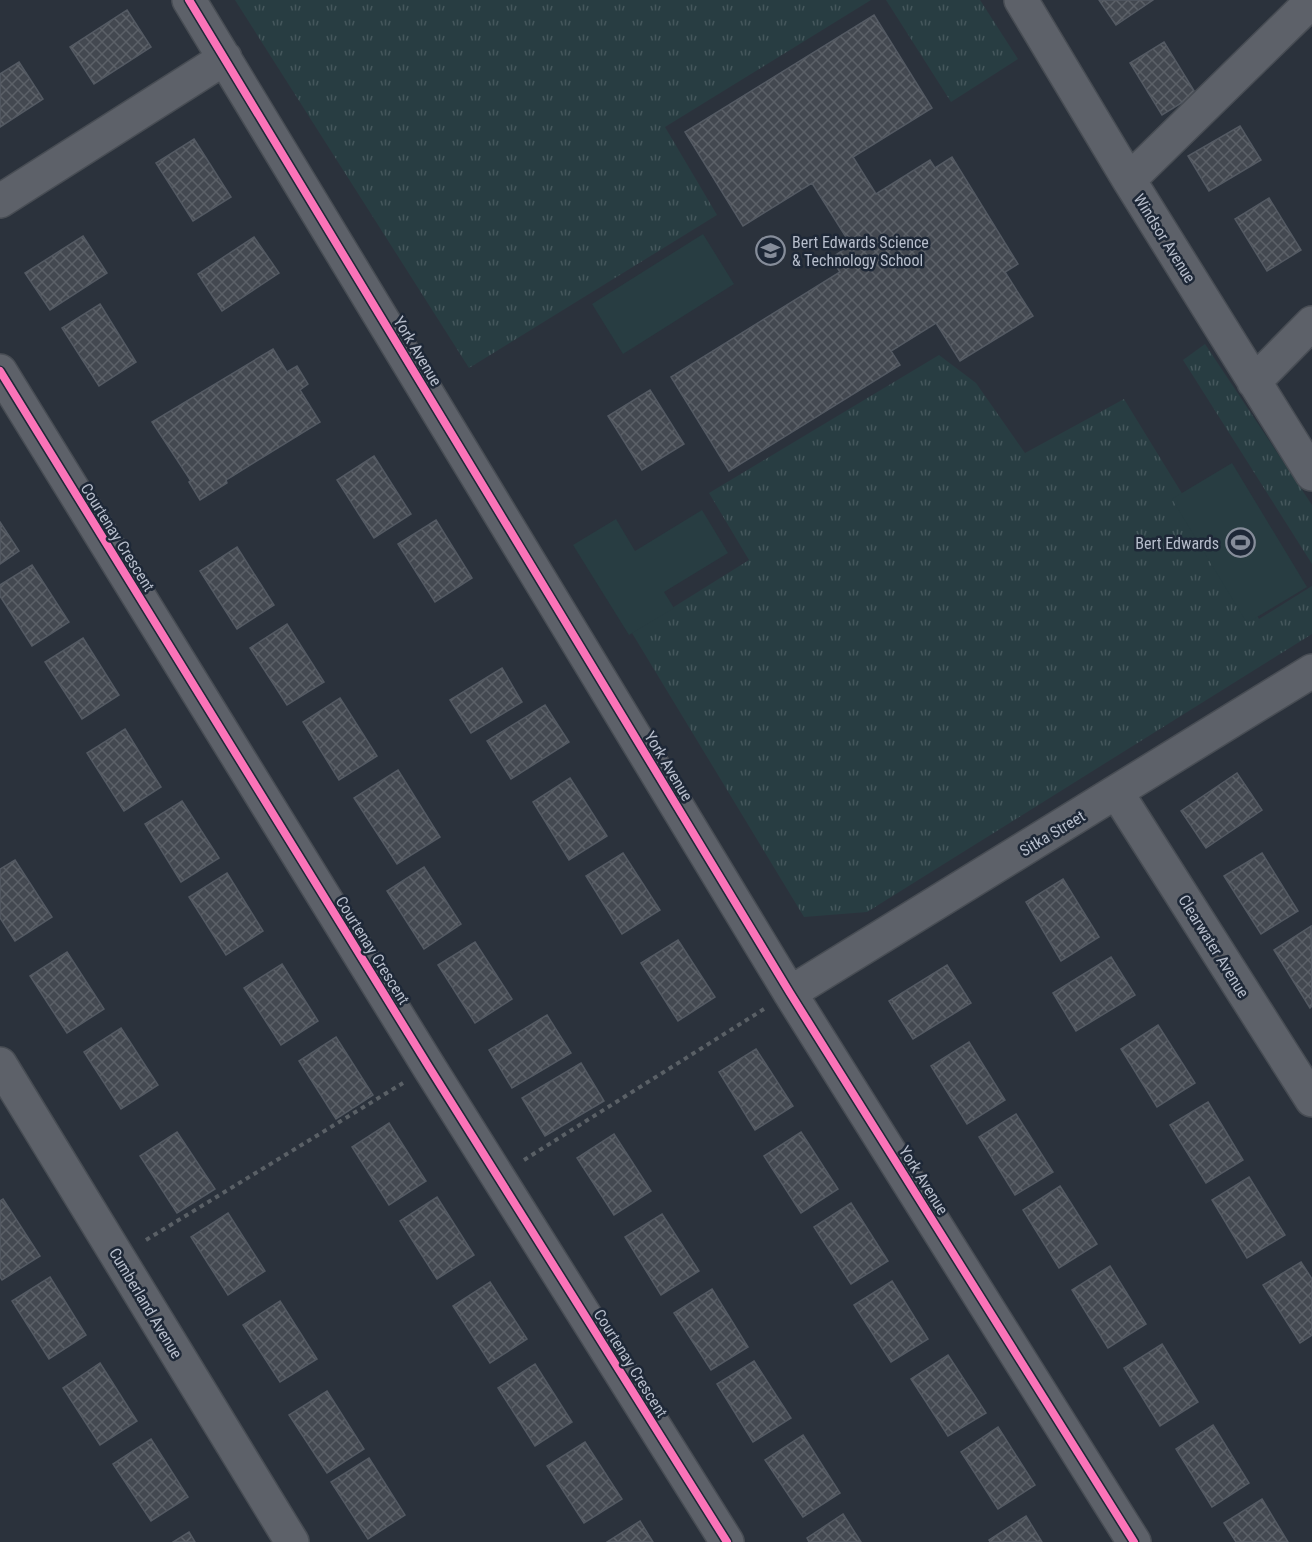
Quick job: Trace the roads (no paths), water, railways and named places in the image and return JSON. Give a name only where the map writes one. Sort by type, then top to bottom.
[{"type":"street","name":"York Avenue","points":[[189,0],[790,993],[1134,1542]]},
{"type":"street","name":"Windsor Avenue","points":[[1021,0],[1129,180],[1312,474]]},
{"type":"street","points":[[1129,180],[1312,1]]},
{"type":"street","points":[[0,201],[225,58]]},
{"type":"street","points":[[1254,382],[1312,324]]},
{"type":"street","name":"Courtenay Crescent","points":[[0,371],[429,1067],[727,1542]]},
{"type":"street","name":"Sitka Street","points":[[790,993],[1312,671]]},
{"type":"street","name":"Clearwater Avenue","points":[[1117,792],[1312,1100]]},
{"type":"street","name":"Cumberland Avenue","points":[[0,1064],[292,1542]]},
{"type":"place","name":"Bert Edwards Science & Technology School","points":[[771,251]]},
{"type":"place","name":"Bert Edwards","points":[[1240,543]]}]
